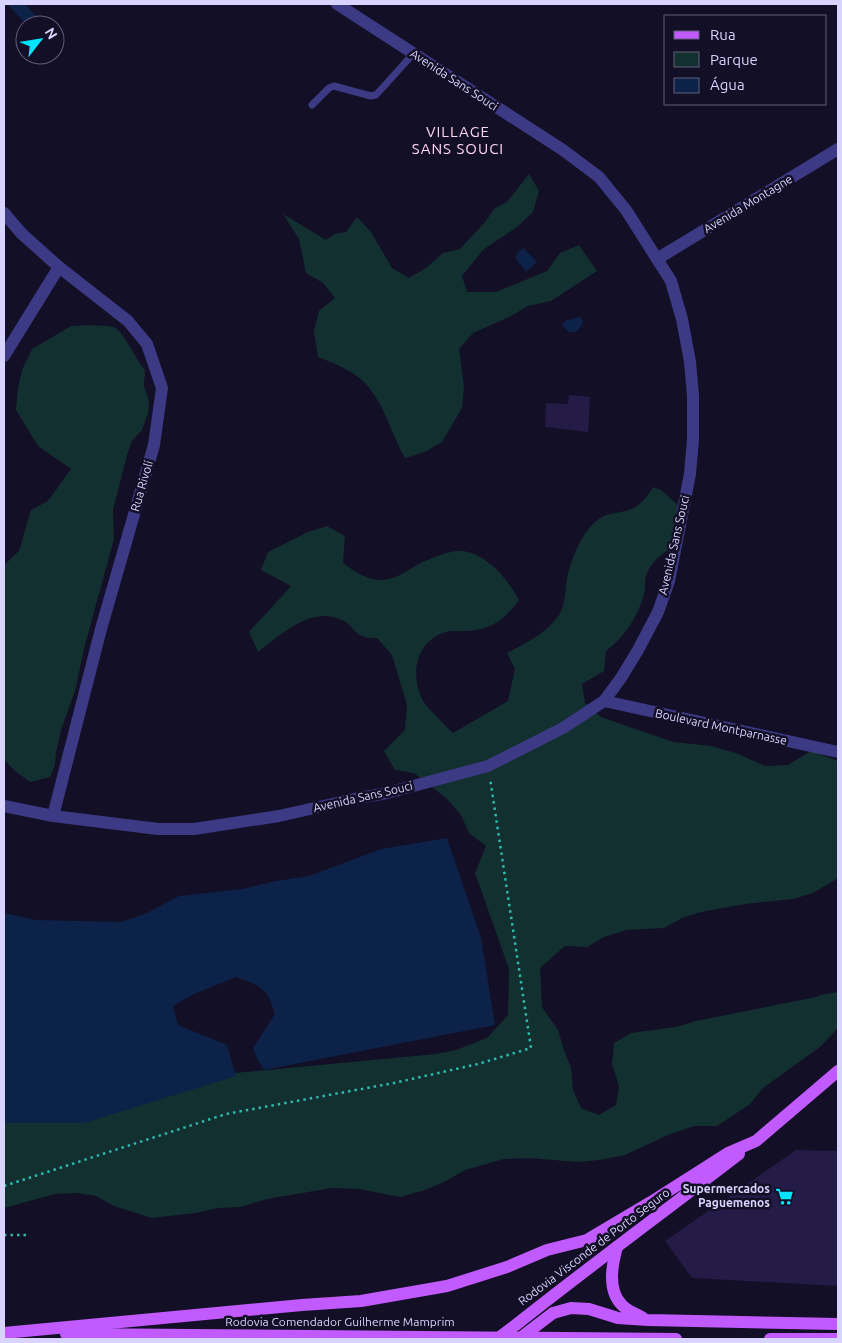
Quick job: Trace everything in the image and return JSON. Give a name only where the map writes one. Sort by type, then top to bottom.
[{"type":"main road","name":"Rodovia Visconde de Porto Seguro","points":[[756,1141],[838,1071]]},
{"type":"main road","name":"Rodovia Visconde de Porto Seguro","points":[[497,1339],[591,1265],[838,1079]]},
{"type":"main road","points":[[4,1333],[302,1304],[361,1301],[447,1286],[506,1267],[547,1250],[587,1240],[728,1153],[756,1141]]},
{"type":"main road","points":[[617,1247],[612,1264],[613,1289],[623,1306],[648,1320]]},
{"type":"main road","points":[[519,1339],[553,1313],[571,1308],[589,1309],[618,1318],[648,1320],[838,1324]]},
{"type":"main road","name":"Rodovia Comendador Guilherme Mamprim","points":[[4,1333],[676,1339]]},
{"type":"main road","points":[[770,1339],[838,1339]]},
{"type":"street","name":"Avenida Sans Souci","points":[[4,806],[54,816],[158,829],[194,829],[279,816],[387,793],[488,766],[563,728],[604,701],[622,678],[658,612],[669,581],[690,474],[693,439],[693,396],[690,362],[682,319],[671,281],[626,210],[599,177],[563,150],[337,4]]},
{"type":"street","name":"Avenida Montagne","points":[[657,259],[838,149]]},
{"type":"street","name":"Rua Rivoli","points":[[4,213],[22,234],[59,267],[128,321],[147,344],[162,388],[154,445],[101,629],[54,816]]},
{"type":"street","points":[[4,356],[59,267]]},
{"type":"street","name":"Boulevard Montparnasse","points":[[604,701],[838,752]]},
{"type":"street","points":[[813,1324],[838,1317]]},
{"type":"lane","points":[[312,105],[329,88],[334,86],[371,96],[376,95],[413,54]]},
{"type":"path","points":[[4,1186],[226,1114],[394,1083],[478,1064],[531,1048],[488,766]]},
{"type":"path","points":[[4,1235],[27,1235]]},
{"type":"green space","points":[[529,174],[539,191],[533,212],[517,227],[484,249],[462,276],[467,292],[496,292],[547,271],[560,253],[579,245],[597,271],[551,301],[528,306],[473,333],[459,349],[464,387],[462,408],[442,442],[425,452],[405,458],[376,397],[365,383],[347,370],[318,357],[314,331],[319,311],[335,298],[323,283],[306,273],[299,239],[283,214],[326,240],[335,234],[346,232],[357,217],[371,232],[392,268],[409,278],[426,268],[443,253],[460,249],[495,208],[507,202]]},
{"type":"green space","points":[[71,326],[112,326],[118,330],[145,370],[144,386],[149,401],[148,413],[142,430],[132,441],[127,455],[113,510],[114,539],[85,645],[75,691],[61,730],[55,764],[50,777],[30,782],[15,771],[4,759],[4,565],[19,551],[31,510],[48,501],[71,469],[38,446],[16,410],[18,388],[22,370],[32,349]]},
{"type":"green space","points":[[653,487],[661,490],[678,505],[676,544],[650,567],[638,611],[624,633],[606,651],[604,671],[582,684],[585,703],[601,717],[673,742],[711,746],[736,753],[765,766],[788,765],[811,751],[838,761],[838,878],[813,893],[793,899],[745,904],[701,912],[682,918],[664,928],[626,930],[604,937],[587,947],[565,946],[540,968],[542,1007],[558,1030],[571,1068],[573,1090],[581,1108],[599,1115],[616,1105],[619,1086],[612,1064],[614,1043],[631,1033],[676,1027],[696,1021],[838,992],[838,1028],[820,1047],[763,1088],[750,1104],[717,1126],[694,1126],[668,1135],[625,1155],[577,1162],[530,1158],[504,1159],[465,1170],[425,1190],[400,1197],[359,1189],[332,1188],[267,1199],[240,1207],[218,1208],[152,1218],[114,1206],[96,1196],[77,1193],[55,1194],[4,1208],[4,1122],[87,1087],[436,1054],[456,1050],[487,1038],[508,1015],[509,969],[475,873],[486,846],[469,833],[461,815],[446,798],[414,773],[395,770],[384,751],[405,730],[407,705],[392,655],[377,638],[367,638],[360,635],[344,621],[320,616],[298,623],[258,652],[249,632],[291,586],[261,570],[268,552],[308,532],[327,526],[345,536],[343,563],[370,578],[385,580],[396,577],[419,564],[453,551],[472,553],[489,563],[509,584],[519,600],[508,613],[490,626],[474,630],[448,631],[436,636],[422,650],[418,659],[416,679],[422,699],[453,733],[508,701],[515,669],[507,653],[542,632],[559,615],[562,610],[572,561],[581,540],[589,528],[602,517],[629,510],[640,504]]},
{"type":"water","points":[[7,4],[25,4],[35,15],[17,15]]},
{"type":"water","points":[[523,248],[537,262],[526,272],[516,259],[516,255]]},
{"type":"water","points":[[579,317],[583,320],[582,325],[576,332],[569,332],[562,325],[565,321]]},
{"type":"water","points":[[447,838],[481,938],[495,1025],[264,1070],[253,1048],[275,1014],[269,998],[262,989],[236,977],[192,995],[173,1006],[178,1025],[227,1045],[236,1076],[84,1123],[4,1123],[4,913],[36,920],[121,922],[147,913],[179,896],[242,889],[309,876],[381,849]]},
{"type":"building","points":[[569,395],[590,397],[588,432],[545,427],[546,403],[568,404]]},
{"type":"building","name":"Supermercados Paguemenos","points":[[796,1150],[838,1151],[838,1286],[692,1278],[665,1241]]},
{"type":"place","name":"Supermercados Paguemenos","points":[[784,1196]]},
{"type":"district","name":"VILLAGE SANS SOUCI","points":[[458,140]]}]
